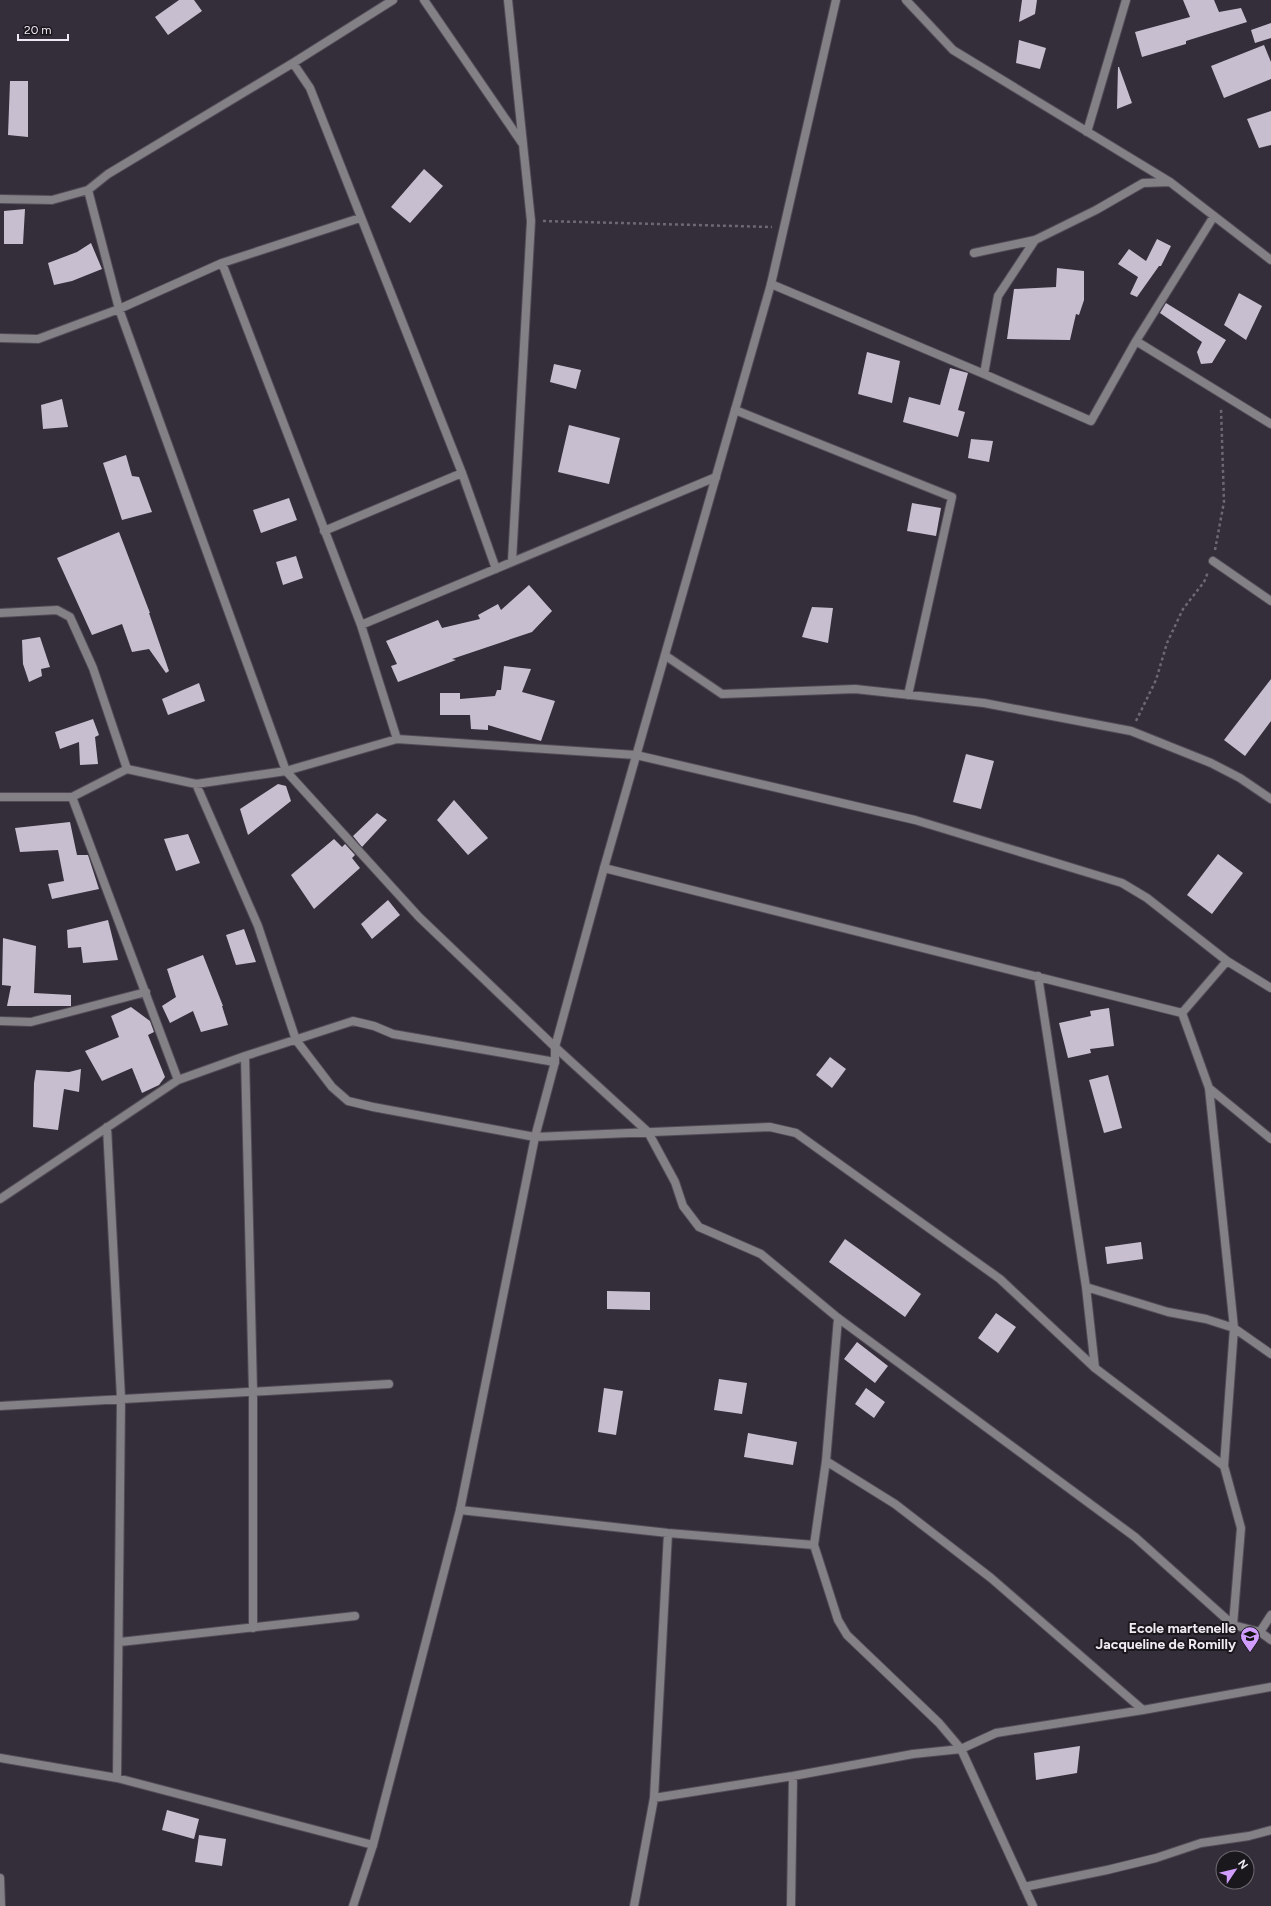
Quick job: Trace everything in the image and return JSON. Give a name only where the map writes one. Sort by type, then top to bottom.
[{"type":"street","points":[[0,199],[52,200],[88,190],[108,174],[293,63],[393,0]]},
{"type":"street","points":[[424,0],[523,144]]},
{"type":"street","points":[[508,0],[531,221],[512,561]]},
{"type":"street","points":[[354,1906],[373,1845],[460,1510],[535,1137],[555,1062],[555,1047],[604,868],[666,656],[771,284],[836,0]]},
{"type":"street","points":[[906,0],[954,50],[1170,182],[1271,260]]},
{"type":"street","points":[[1088,132],[1126,0]]},
{"type":"street","points":[[293,63],[310,88],[360,218],[462,473],[496,569]]},
{"type":"street","points":[[974,253],[1036,240],[1096,210],[1143,183],[1170,182]]},
{"type":"street","points":[[88,190],[119,309],[286,771],[419,917],[555,1047],[648,1132],[675,1182],[683,1206],[699,1227],[761,1254],[838,1318],[1135,1537],[1233,1625],[1260,1632],[1271,1640]]},
{"type":"street","points":[[771,284],[984,374],[1091,422],[1136,341],[1214,216]]},
{"type":"street","points":[[0,338],[38,339],[119,309],[222,262],[360,218]]},
{"type":"street","points":[[984,374],[998,296],[1036,240]]},
{"type":"street","points":[[222,262],[361,625],[397,739]]},
{"type":"street","points":[[1136,341],[1220,391],[1271,424]]},
{"type":"street","points":[[735,410],[952,497],[908,695]]},
{"type":"street","points":[[324,531],[462,473]]},
{"type":"street","points":[[361,625],[716,477]]},
{"type":"street","points":[[1213,561],[1271,601]]},
{"type":"street","points":[[0,613],[57,610],[70,617],[93,668],[127,769]]},
{"type":"street","points":[[666,656],[722,694],[855,689],[984,703],[1131,731],[1210,763],[1240,778],[1271,799]]},
{"type":"street","points":[[0,797],[72,797],[127,769],[196,784],[286,771],[397,739],[636,755],[915,820],[1122,883],[1147,898],[1227,961],[1271,988]]},
{"type":"street","points":[[196,784],[258,926],[296,1040],[332,1087],[348,1101],[535,1137],[770,1127],[796,1133],[1000,1279],[1095,1368],[1224,1466]]},
{"type":"street","points":[[72,797],[178,1080]]},
{"type":"street","points":[[604,868],[1182,1013]]},
{"type":"street","points":[[1182,1013],[1227,961]]},
{"type":"street","points":[[1038,976],[1086,1287],[1095,1368]]},
{"type":"street","points":[[0,1021],[30,1022],[146,992]]},
{"type":"street","points":[[1182,1013],[1209,1088],[1234,1328],[1224,1466],[1242,1528],[1233,1625]]},
{"type":"street","points":[[0,1200],[178,1080],[244,1056],[354,1021],[374,1026],[393,1034],[555,1062]]},
{"type":"street","points":[[244,1056],[253,1391],[253,1628]]},
{"type":"street","points":[[1209,1088],[1271,1140]]},
{"type":"street","points":[[107,1127],[121,1398],[120,1642],[117,1778]]},
{"type":"street","points":[[1086,1287],[1168,1312],[1206,1319],[1234,1328],[1271,1354]]},
{"type":"street","points":[[838,1318],[826,1460],[814,1545],[838,1620],[847,1635],[939,1723],[961,1749],[1033,1906]]},
{"type":"street","points":[[0,1406],[389,1384]]},
{"type":"street","points":[[826,1460],[895,1504],[991,1578],[1143,1710]]},
{"type":"street","points":[[460,1510],[668,1533],[814,1545]]},
{"type":"street","points":[[634,1906],[654,1798],[668,1533]]},
{"type":"street","points":[[1260,1632],[1271,1615]]},
{"type":"street","points":[[120,1642],[355,1616]]},
{"type":"street","points":[[654,1798],[793,1776],[913,1754],[961,1749],[996,1733],[1143,1710],[1271,1687]]},
{"type":"street","points":[[0,1758],[117,1778],[373,1845]]},
{"type":"street","points":[[791,1906],[793,1776]]},
{"type":"street","points":[[1024,1887],[1121,1867],[1156,1858],[1201,1843],[1249,1836],[1271,1830]]},
{"type":"street","points":[[0,1878],[1,1906]]},
{"type":"path","points":[[531,221],[784,228]]},
{"type":"path","points":[[1131,731],[1156,680],[1167,643],[1183,609],[1204,582],[1213,561],[1224,502],[1220,391]]},
{"type":"building","points":[[179,0],[194,0],[202,11],[168,35],[155,17]]},
{"type":"building","points":[[1022,0],[1037,0],[1035,14],[1019,22]]},
{"type":"building","points":[[1183,0],[1214,0],[1219,12],[1241,8],[1247,22],[1186,41],[1186,44],[1142,57],[1135,32],[1190,17]]},
{"type":"building","points":[[1271,23],[1271,38],[1255,43],[1251,30]]},
{"type":"building","points":[[1019,40],[1046,48],[1040,69],[1016,63]]},
{"type":"building","points":[[1264,45],[1271,62],[1271,79],[1224,98],[1211,66]]},
{"type":"building","points":[[1118,67],[1132,103],[1117,109]]},
{"type":"building","points":[[10,81],[28,81],[28,137],[8,135]]},
{"type":"building","points":[[1271,111],[1271,145],[1259,148],[1247,119]]},
{"type":"building","points":[[424,169],[443,186],[410,223],[391,207]]},
{"type":"building","points":[[25,209],[23,244],[4,244],[4,211]]},
{"type":"building","points":[[1157,239],[1171,246],[1161,266],[1159,266],[1137,297],[1130,294],[1138,277],[1118,264],[1129,249],[1146,261]]},
{"type":"building","points":[[91,243],[102,269],[72,281],[54,285],[48,263],[77,252]]},
{"type":"building","points":[[1057,268],[1084,271],[1084,300],[1079,315],[1076,314],[1070,340],[1007,339],[1014,289],[1056,287]]},
{"type":"building","points":[[1239,293],[1262,306],[1246,340],[1224,325]]},
{"type":"building","points":[[1166,303],[1226,340],[1212,363],[1201,364],[1197,352],[1202,342],[1160,313]]},
{"type":"building","points":[[867,352],[900,361],[892,403],[858,394]]},
{"type":"building","points":[[554,364],[581,370],[576,389],[550,382]]},
{"type":"building","points":[[950,368],[968,373],[958,410],[965,412],[958,437],[903,422],[909,397],[940,405]]},
{"type":"building","points":[[62,399],[68,427],[43,429],[41,405]]},
{"type":"building","points":[[569,425],[620,438],[609,484],[558,472]]},
{"type":"building","points":[[971,439],[993,441],[989,462],[968,458]]},
{"type":"building","points":[[126,455],[132,476],[139,477],[152,512],[122,520],[103,463]]},
{"type":"building","points":[[289,498],[297,520],[261,533],[253,510]]},
{"type":"building","points":[[912,503],[941,508],[936,536],[907,531]]},
{"type":"building","points":[[119,532],[150,613],[169,671],[166,673],[149,649],[132,652],[122,624],[92,635],[57,558]]},
{"type":"building","points":[[296,556],[303,578],[283,585],[276,562]]},
{"type":"building","points":[[529,585],[552,611],[532,632],[452,659],[456,660],[398,682],[391,666],[397,664],[386,641],[438,620],[442,628],[480,619],[478,615],[498,604],[501,610]]},
{"type":"building","points":[[812,607],[833,608],[828,643],[802,637]]},
{"type":"building","points":[[40,637],[50,667],[41,669],[42,676],[29,682],[23,664],[22,640]]},
{"type":"building","points":[[504,666],[531,669],[522,692],[555,701],[541,741],[488,725],[488,730],[471,729],[470,715],[440,715],[440,693],[460,693],[460,699],[495,696],[497,690],[501,690]]},
{"type":"building","points":[[1271,679],[1271,721],[1245,756],[1224,740]]},
{"type":"building","points":[[199,683],[205,701],[168,715],[162,699]]},
{"type":"building","points":[[93,719],[99,735],[95,737],[98,764],[80,765],[79,742],[60,749],[55,732]]},
{"type":"building","points":[[966,754],[994,761],[981,809],[953,802]]},
{"type":"building","points":[[278,784],[286,786],[291,801],[248,835],[240,809]]},
{"type":"building","points":[[454,800],[488,838],[468,855],[437,820]]},
{"type":"building","points":[[377,813],[387,820],[362,847],[353,836]]},
{"type":"building","points":[[70,822],[77,855],[88,855],[99,889],[52,899],[48,884],[64,881],[58,850],[20,852],[15,828]]},
{"type":"building","points":[[188,834],[200,863],[176,871],[164,839]]},
{"type":"building","points":[[334,839],[342,847],[345,844],[355,855],[352,858],[360,868],[314,909],[291,875]]},
{"type":"building","points":[[1218,854],[1243,873],[1212,914],[1187,895]]},
{"type":"building","points":[[388,900],[400,915],[372,939],[361,924]]},
{"type":"building","points":[[108,920],[118,960],[83,963],[81,947],[68,948],[67,930]]},
{"type":"building","points":[[244,929],[256,962],[236,965],[226,935]]},
{"type":"building","points":[[3,938],[36,946],[34,993],[71,995],[71,1006],[7,1006],[11,986],[2,985]]},
{"type":"building","points":[[203,955],[223,1006],[228,1025],[201,1032],[193,1011],[170,1023],[162,1006],[176,997],[167,969]]},
{"type":"building","points":[[131,1007],[150,1021],[154,1032],[148,1035],[165,1077],[159,1085],[142,1093],[132,1068],[102,1081],[85,1051],[119,1037],[111,1016]]},
{"type":"building","points":[[1109,1008],[1114,1046],[1090,1049],[1091,1053],[1068,1058],[1059,1023],[1091,1016],[1090,1011]]},
{"type":"building","points":[[830,1057],[846,1069],[832,1088],[816,1075]]},
{"type":"building","points":[[81,1069],[79,1092],[64,1089],[58,1130],[33,1127],[34,1083],[36,1070],[69,1072]]},
{"type":"building","points":[[1108,1075],[1122,1128],[1104,1133],[1089,1080]]},
{"type":"building","points":[[845,1239],[921,1294],[905,1317],[829,1262]]},
{"type":"building","points":[[1141,1242],[1143,1259],[1107,1264],[1105,1247]]},
{"type":"building","points":[[607,1291],[650,1292],[650,1310],[607,1309]]},
{"type":"building","points":[[996,1313],[1016,1327],[998,1353],[978,1338]]},
{"type":"building","points":[[857,1342],[888,1366],[875,1383],[844,1359]]},
{"type":"building","points":[[719,1379],[747,1383],[742,1414],[714,1410]]},
{"type":"building","points":[[604,1388],[623,1391],[616,1435],[598,1432]]},
{"type":"building","points":[[866,1388],[885,1402],[874,1418],[855,1404]]},
{"type":"building","points":[[748,1433],[797,1442],[793,1465],[744,1457]]},
{"type":"building","points":[[1080,1746],[1077,1773],[1036,1780],[1034,1753]]},
{"type":"building","points":[[167,1810],[199,1819],[194,1839],[162,1830]]},
{"type":"building","points":[[199,1835],[226,1839],[222,1866],[195,1862]]},
{"type":"place","name":"Ecole martenelle Jacqueline de Romilly","points":[[1250,1653]]}]
